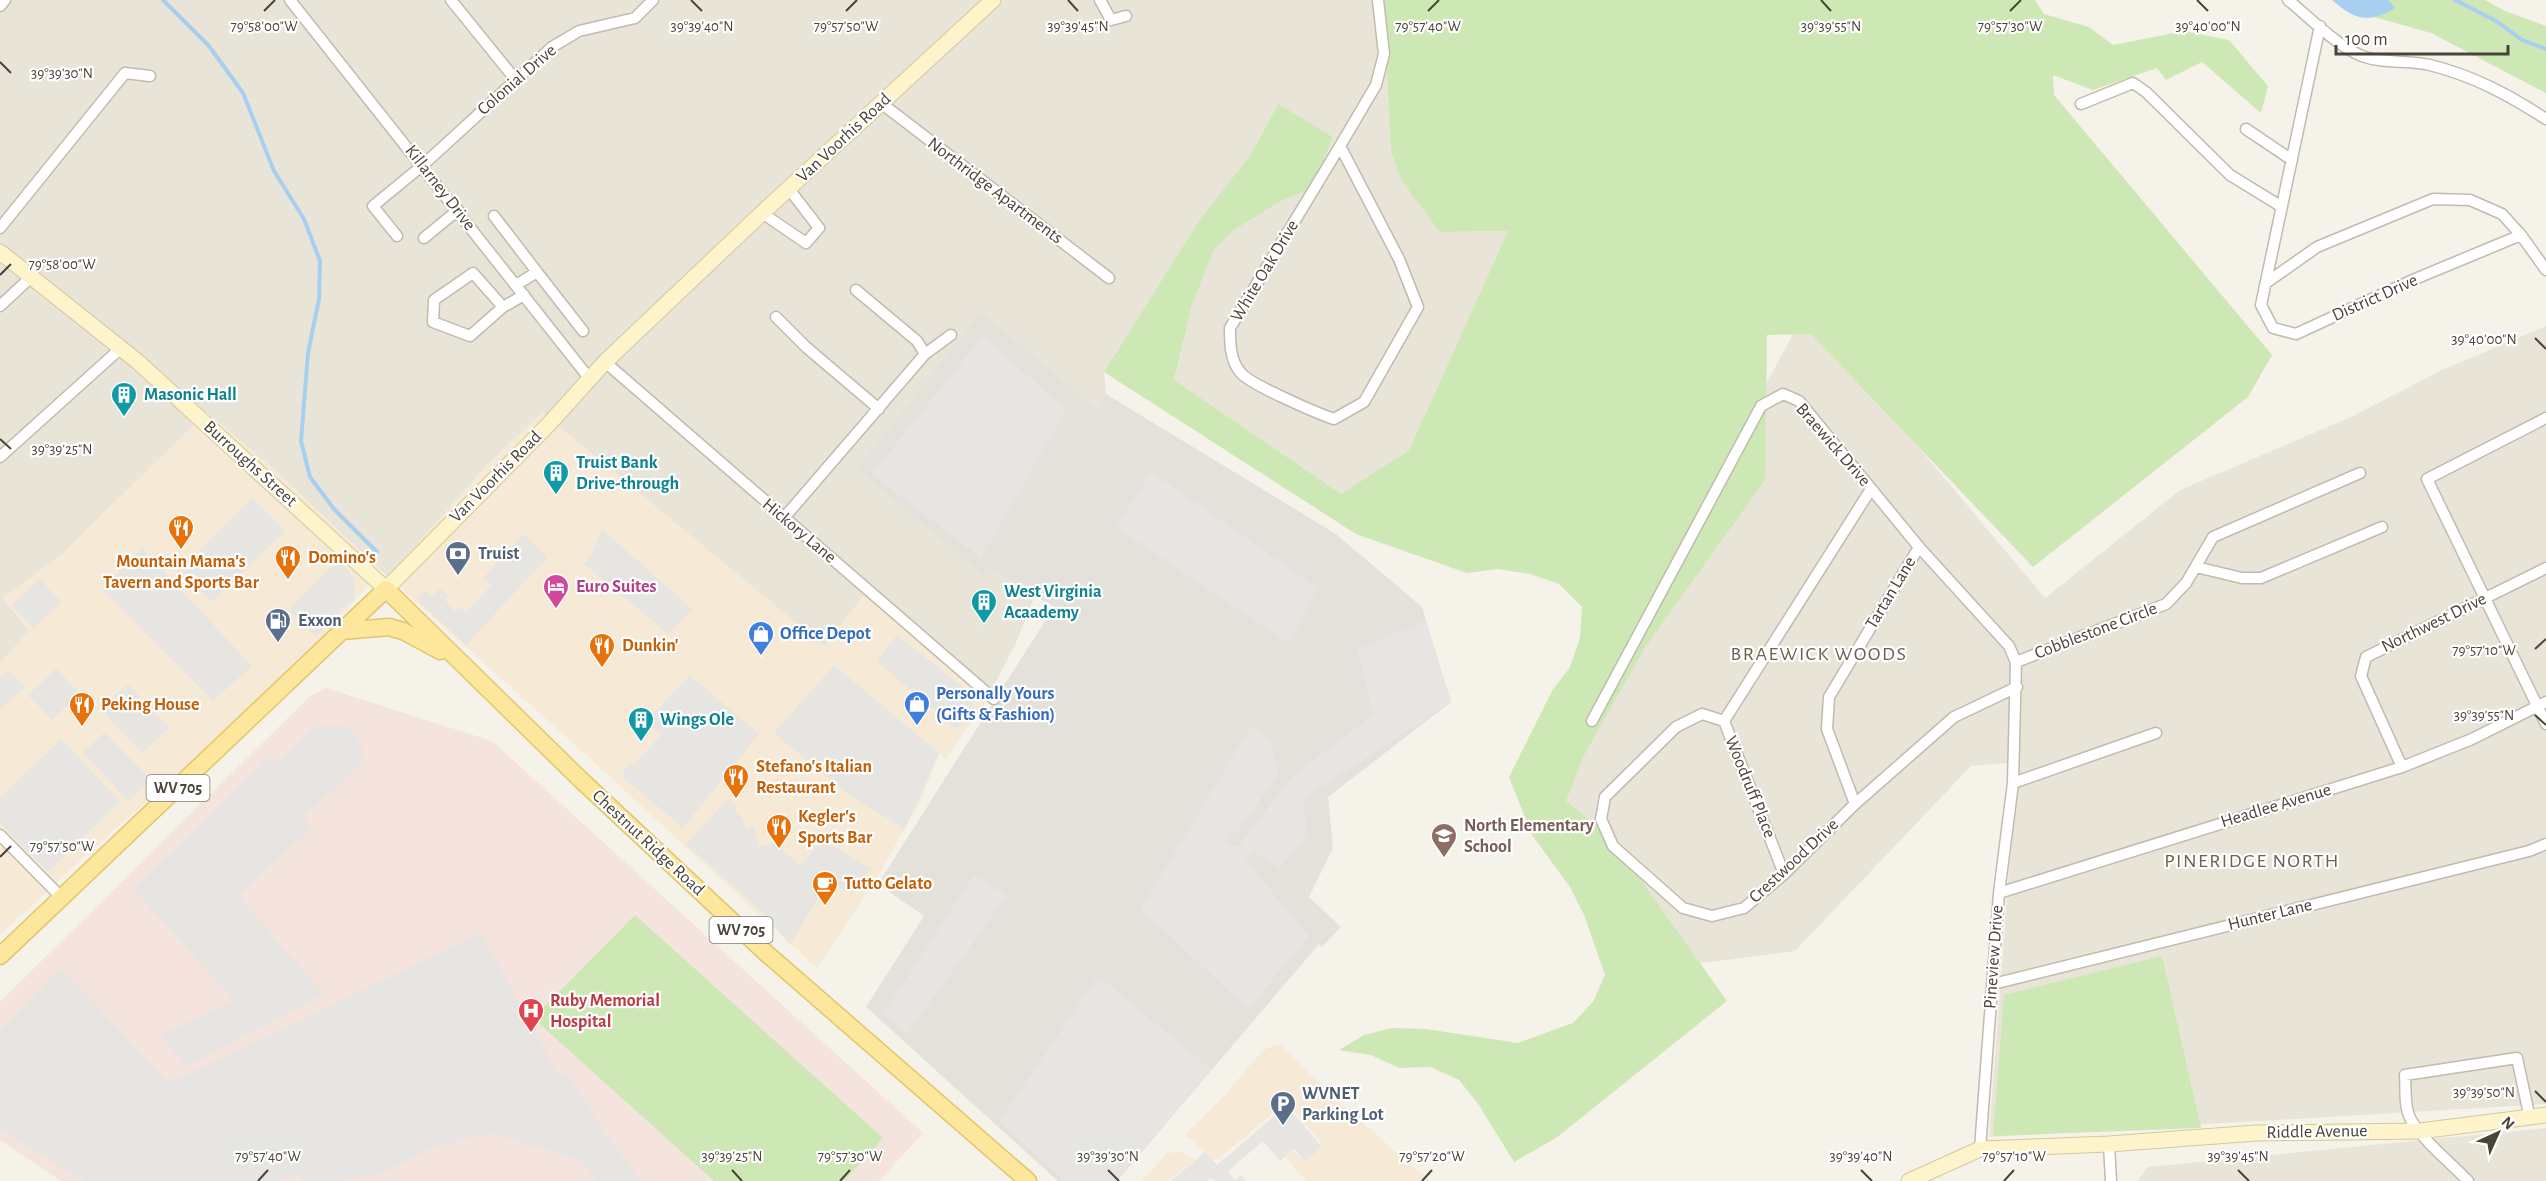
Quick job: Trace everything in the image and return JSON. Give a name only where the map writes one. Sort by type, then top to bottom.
[{"type":"main road","name":"Van Voorhis Road","points":[[0,956],[386,589]]},
{"type":"main road","name":"Chestnut Ridge Road","points":[[386,589],[580,779],[799,983],[1028,1181]]},
{"type":"main road","points":[[342,631],[389,627],[403,630],[458,661]]},
{"type":"street","points":[[0,6],[5,0]]},
{"type":"street","name":"Killarney Drive","points":[[290,0],[423,165],[589,378]]},
{"type":"street","points":[[451,0],[515,79]]},
{"type":"street","name":"Colonial Drive","points":[[397,236],[373,206],[423,165],[552,47],[579,32],[635,18],[653,0]]},
{"type":"street","points":[[1100,0],[1111,20],[1126,16]]},
{"type":"street","name":"White Oak Drive","points":[[1340,146],[1399,259],[1418,307],[1364,402],[1334,419],[1314,413],[1241,374],[1230,351],[1230,328],[1376,84],[1384,54],[1378,0]]},
{"type":"street","points":[[2288,0],[2361,56],[2430,65],[2511,96],[2546,119]]},
{"type":"street","name":"Van Voorhis Road","points":[[386,589],[548,425],[605,362],[988,2]]},
{"type":"street","name":"District Drive","points":[[2320,26],[2261,304],[2273,328],[2296,334],[2415,279],[2521,236]]},
{"type":"street","points":[[0,228],[125,74],[150,76]]},
{"type":"street","points":[[2081,104],[2133,83],[2146,92],[2230,175],[2282,207]]},
{"type":"street","name":"Northridge Apartments","points":[[881,103],[1109,278]]},
{"type":"street","points":[[2246,129],[2292,160]]},
{"type":"street","points":[[762,213],[806,243],[819,228],[789,189]]},
{"type":"street","points":[[2266,283],[2317,247],[2433,199],[2470,200],[2502,214],[2546,270]]},
{"type":"street","points":[[424,238],[458,210]]},
{"type":"street","points":[[494,216],[583,331]]},
{"type":"street","name":"Burroughs Street","points":[[0,252],[121,348],[386,589]]},
{"type":"street","points":[[516,285],[537,272]]},
{"type":"street","points":[[503,308],[472,273],[434,300],[433,322],[470,336],[503,308],[524,295]]},
{"type":"street","points":[[0,306],[31,277]]},
{"type":"street","points":[[856,290],[916,341],[925,354]]},
{"type":"street","points":[[776,317],[806,347],[879,409]]},
{"type":"street","points":[[783,519],[925,354],[951,335]]},
{"type":"street","points":[[0,457],[121,348]]},
{"type":"street","name":"Hickory Lane","points":[[605,362],[783,519],[994,699]]},
{"type":"street","name":"Braewick Drive","points":[[1592,721],[1761,406],[1783,394],[1799,401],[1919,547],[2009,646],[2016,662]]},
{"type":"street","points":[[2546,418],[2427,479],[2483,598],[2542,704],[2546,724]]},
{"type":"street","name":"Cobblestone Circle","points":[[2016,662],[2166,604],[2186,584],[2213,537],[2360,473]]},
{"type":"street","name":"Woodruff Place","points":[[1784,874],[1724,721],[1871,489]]},
{"type":"street","points":[[2196,567],[2242,578],[2260,578],[2382,528]]},
{"type":"street","name":"Tartan Lane","points":[[1855,804],[1827,729],[1829,697],[1919,547]]},
{"type":"street","name":"Northwest Drive","points":[[2402,766],[2361,676],[2366,657],[2546,568]]},
{"type":"street","points":[[2016,662],[2016,687]]},
{"type":"street","name":"Crestwood Drive","points":[[1724,721],[1702,714],[1676,726],[1605,797],[1601,819],[1613,846],[1683,908],[1712,916],[1744,908],[1784,874],[1855,804],[1954,717],[2016,687]]},
{"type":"street","name":"Pineview Drive","points":[[1980,1149],[1999,893],[2013,783],[2016,687]]},
{"type":"street","name":"Headlee Avenue","points":[[1999,893],[2402,766],[2472,739],[2542,704]]},
{"type":"street","points":[[2013,783],[2156,733]]},
{"type":"street","points":[[0,835],[62,898]]},
{"type":"street","name":"Hunter Lane","points":[[1993,984],[2546,844]]},
{"type":"street","points":[[2468,1181],[2420,1131],[2408,1111],[2405,1076],[2517,1058],[2530,1119]]},
{"type":"street","name":"Riddle Avenue","points":[[1980,1149],[2109,1144],[2256,1133],[2420,1131],[2530,1119],[2546,1115]]},
{"type":"street","points":[[2109,1144],[2111,1181]]},
{"type":"street","points":[[1909,1181],[1980,1149]]},
{"type":"shaded area","points":[[0,0],[1383,0],[1391,151],[1440,232],[1508,231],[1409,450],[1341,494],[1174,381],[1192,305],[1214,250],[1234,230],[1283,200],[1311,189],[1333,137],[1277,105],[1249,157],[1200,219],[1104,372],[1106,394],[1097,409],[981,313],[983,574],[989,568],[1035,595],[1016,643],[987,699],[865,594],[825,647],[743,579],[488,464],[388,577],[277,472],[207,412],[60,556],[3,598],[29,631],[0,663]]},
{"type":"shaded area","points":[[981,312],[1097,409],[1106,394],[1336,534],[1422,607],[1451,702],[1328,797],[1333,848],[1309,897],[1341,927],[1322,947],[1319,944],[1117,1181],[1058,1181],[866,1007],[924,916],[878,884],[1054,607],[989,568],[983,575],[857,469]]},
{"type":"shaded area","points":[[1805,312],[2045,598],[2180,490],[2351,417],[2442,370],[2546,326],[2546,1104],[1989,1137],[2017,762],[1971,766],[1795,951],[1687,965],[1533,816]]},
{"type":"shaded area","points":[[983,336],[1066,410],[981,558],[872,474]]},
{"type":"shaded area","points":[[207,412],[277,472],[381,570],[310,652],[212,744],[107,836],[0,935],[0,663],[29,631],[3,598],[60,556]]},
{"type":"shaded area","points":[[542,412],[825,647],[865,593],[987,699],[946,759],[939,753],[921,800],[879,874],[817,968],[585,754],[388,577],[488,464]]},
{"type":"shaded area","points":[[1151,472],[1318,588],[1289,643],[1116,527]]},
{"type":"shaded area","points":[[252,498],[285,531],[212,602],[180,569]]},
{"type":"shaded area","points":[[602,529],[692,609],[668,634],[584,564],[592,553]]},
{"type":"shaded area","points":[[524,534],[548,557],[466,645],[416,599],[425,590],[432,597],[440,588],[448,596],[445,600],[455,611],[460,607],[467,612],[491,585],[484,577]]},
{"type":"shaded area","points":[[142,548],[252,666],[213,701],[102,589]]},
{"type":"shaded area","points":[[339,560],[354,578],[354,598],[316,637],[289,610]]},
{"type":"shaded area","points":[[40,579],[62,602],[33,628],[11,605]]},
{"type":"shaded area","points":[[1425,620],[1451,702],[1303,799],[1307,835],[1279,869],[1254,851],[1245,860],[1309,936],[1248,1009],[1141,909],[1251,726],[1269,739],[1279,773],[1236,834],[1231,830],[1227,837],[1227,845],[1239,846],[1291,778],[1373,715],[1357,650]]},
{"type":"shaded area","points":[[897,635],[977,698],[958,730],[876,661]]},
{"type":"shaded area","points":[[834,665],[939,753],[905,829],[849,795],[774,733]]},
{"type":"shaded area","points":[[56,668],[80,694],[52,720],[28,695]]},
{"type":"shaded area","points":[[8,670],[25,687],[0,710],[0,678]]},
{"type":"shaded area","points":[[690,675],[759,734],[683,828],[624,778],[623,770],[631,762],[635,764],[661,735],[647,721]]},
{"type":"shaded area","points":[[128,684],[169,728],[142,753],[101,710]]},
{"type":"shaded area","name":"Ruby Memorial Hospital","points":[[326,688],[492,741],[923,1133],[879,1181],[61,1181],[0,1140],[0,1002],[309,697]]},
{"type":"shaded area","points":[[338,725],[350,730],[358,738],[364,756],[359,766],[303,817],[312,828],[238,896],[324,994],[188,1066],[160,1036],[234,1000],[133,889],[271,756],[277,762],[315,727]]},
{"type":"shaded area","points":[[105,732],[151,780],[128,801],[83,752]]},
{"type":"shaded area","points":[[61,739],[120,801],[48,872],[0,823],[0,798]]},
{"type":"shaded area","points":[[728,799],[738,807],[735,811],[742,817],[746,829],[754,827],[759,847],[773,843],[800,865],[823,840],[871,869],[852,894],[828,881],[790,945],[763,913],[686,844]]},
{"type":"shaded area","points":[[974,875],[1007,896],[907,1034],[883,1014]]},
{"type":"shaded area","points":[[481,933],[559,1077],[566,1073],[607,1136],[642,1181],[596,1181],[581,1161],[496,1134],[479,1135],[433,1148],[379,1174],[336,1181],[303,1181],[296,1174],[279,1181],[84,1181],[0,1130],[0,1030],[61,968],[169,1083]]},
{"type":"shaded area","points":[[1098,976],[1211,1069],[1115,1181],[1065,1181],[999,1122]]},
{"type":"shaded area","points":[[1274,1045],[1281,1045],[1333,1097],[1430,1181],[1306,1181],[1285,1157],[1294,1151],[1305,1162],[1322,1144],[1282,1097],[1273,1105],[1276,1111],[1218,1159],[1212,1160],[1193,1140],[1186,1137],[1187,1132],[1223,1097],[1262,1051]]},
{"type":"shaded area","name":"WVNET Parking Lot","points":[[1281,1099],[1322,1147],[1305,1161],[1294,1149],[1280,1161],[1263,1141],[1228,1171],[1235,1180],[1241,1175],[1246,1181],[1214,1181],[1211,1178],[1207,1181],[1171,1181],[1205,1152],[1217,1165],[1279,1112],[1274,1105]]},
{"type":"shaded area","points":[[2546,1128],[2546,1181],[2137,1181],[2148,1167]]},
{"type":"shaded area","points":[[1181,1152],[1194,1160],[1169,1181],[1142,1181],[1167,1153]]},
{"type":"green space","points":[[1383,0],[2035,0],[2044,14],[2089,27],[2113,45],[2184,31],[2229,40],[2268,86],[2261,113],[2202,62],[2166,80],[2157,68],[2093,90],[2053,75],[2054,95],[2272,355],[2248,397],[2033,567],[1811,334],[1767,335],[1765,480],[1646,646],[1583,757],[1566,801],[1611,838],[1727,1001],[1556,1138],[1514,1162],[1479,1105],[1459,1080],[1431,1067],[1399,1068],[1371,1055],[1339,1050],[1364,1035],[1392,1028],[1426,1029],[1518,1043],[1573,1023],[1593,1002],[1605,975],[1584,915],[1570,887],[1532,835],[1509,777],[1552,691],[1570,667],[1580,638],[1582,607],[1559,584],[1530,574],[1498,569],[1467,573],[1356,534],[1104,372],[1200,219],[1249,157],[1278,104],[1333,137],[1312,189],[1283,200],[1234,230],[1214,250],[1192,305],[1174,380],[1341,494],[1409,450],[1508,231],[1440,232],[1402,181],[1391,151]]},
{"type":"green space","points":[[2352,0],[2485,0],[2505,11],[2546,26],[2546,93],[2431,33],[2360,13]]},
{"type":"green space","points":[[635,915],[883,1138],[844,1181],[714,1181],[533,1018]]},
{"type":"green space","points":[[2162,956],[2201,1128],[1993,1136],[2004,995]]},
{"type":"water","points":[[2332,0],[2388,0],[2395,8],[2377,16],[2362,18],[2348,12]]},
{"type":"waterway","points":[[163,0],[209,46],[243,93],[274,171],[304,219],[320,261],[319,299],[308,353],[301,441],[310,477],[334,509],[377,552]]},
{"type":"waterway","points":[[2455,0],[2498,22],[2522,40],[2546,49]]},
{"type":"place","name":"Masonic Hall","points":[[124,418]]},
{"type":"place","name":"Truist Bank Drive-through","points":[[556,496]]},
{"type":"place","name":"Mountain Mama's Tavern and Sports Bar","points":[[181,551]]},
{"type":"place","name":"Truist","points":[[458,577]]},
{"type":"place","name":"Domino's","points":[[288,581]]},
{"type":"place","name":"Euro Suites","points":[[556,610]]},
{"type":"place","name":"West Virginia Acaademy","points":[[984,625]]},
{"type":"place","name":"Exxon","points":[[278,644]]},
{"type":"place","name":"Office Depot","points":[[761,657]]},
{"type":"place","name":"Dunkin'","points":[[602,669]]},
{"type":"place","name":"Personally Yours (Gifts & Fashion)","points":[[917,727]]},
{"type":"place","name":"Peking House","points":[[82,728]]},
{"type":"place","name":"Wings Ole","points":[[641,743]]},
{"type":"place","name":"Stefano's Italian Restaurant","points":[[736,800]]},
{"type":"place","name":"Kegler's Sports Bar","points":[[779,850]]},
{"type":"place","name":"North Elementary School","points":[[1444,859]]},
{"type":"place","name":"Tutto Gelato","points":[[825,907]]},
{"type":"place","name":"Ruby Memorial Hospital","points":[[531,1034]]},
{"type":"place","name":"WVNET Parking Lot","points":[[1283,1127]]},
{"type":"district","name":"BRAEWICK WOODS","points":[[1819,654]]},
{"type":"district","name":"PINERIDGE NORTH","points":[[2252,861]]}]
